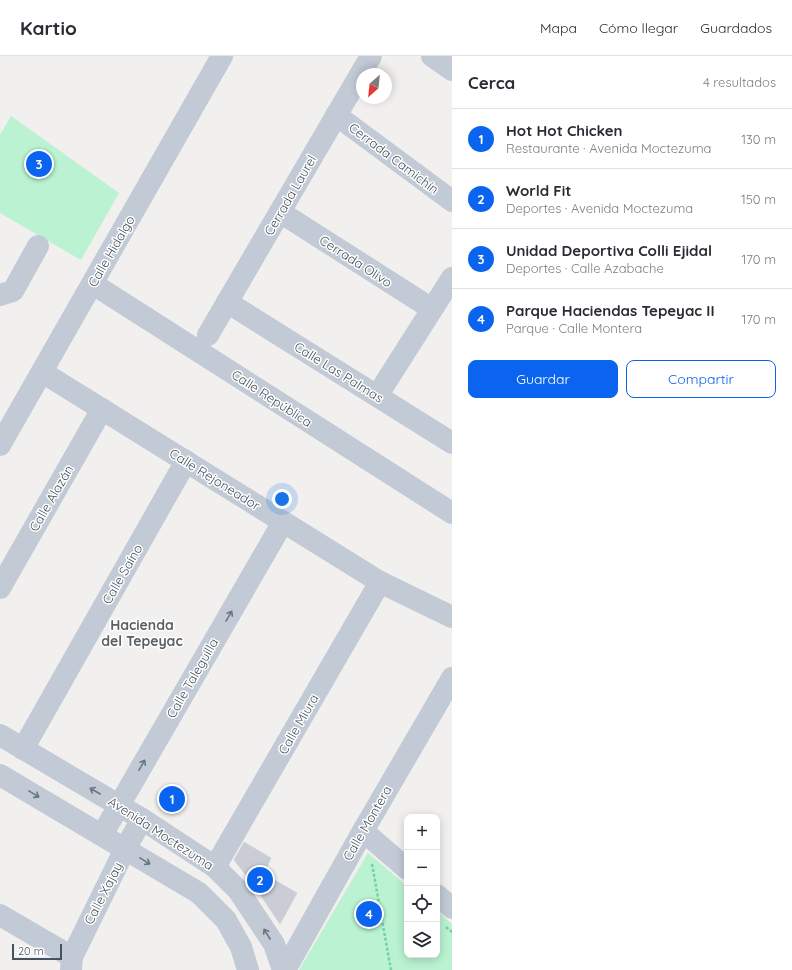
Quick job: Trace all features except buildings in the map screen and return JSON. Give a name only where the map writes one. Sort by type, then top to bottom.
[{"type":"street","name":"Calle Hidalgo","points":[[0,445],[222,56]]},
{"type":"street","name":"Cerrada Laurel","points":[[208,335],[371,56]]},
{"type":"street","points":[[432,56],[452,70]]},
{"type":"street","name":"Cerrada Camichín","points":[[336,115],[452,201]]},
{"type":"street","name":"Cerrada Olivo","points":[[280,212],[432,310]]},
{"type":"street","points":[[0,295],[13,291],[38,246]]},
{"type":"street","points":[[377,396],[452,278]]},
{"type":"street","name":"Calle República","points":[[92,284],[452,513]]},
{"type":"street","name":"Calle Las Palmas","points":[[227,302],[452,443]]},
{"type":"street","name":"Calle Rejoneador","points":[[42,372],[380,582],[452,617]]},
{"type":"street","name":"Calle Alazán","points":[[0,588],[102,409]]},
{"type":"street","name":"Calle Saíno","points":[[23,749],[186,461]]},
{"type":"street","name":"Calle Taleguilla","points":[[102,835],[283,522]]},
{"type":"street","name":"Calle Miura","points":[[215,867],[380,582]]},
{"type":"street","name":"Calle Montera","points":[[284,970],[362,831],[452,678]]},
{"type":"street","name":"Avenida Moctezuma","points":[[0,735],[142,819],[215,867],[238,890],[274,944],[284,970]]},
{"type":"street","points":[[0,775],[199,893],[226,920],[241,947],[248,970]]},
{"type":"street","name":"Calle Xajay","points":[[71,964],[125,849],[142,819]]},
{"type":"street","points":[[362,831],[404,866]]},
{"type":"street","points":[[0,915],[71,964]]},
{"type":"path","points":[[371,859],[376,864]]},
{"type":"path","points":[[367,866],[371,859]]},
{"type":"path","points":[[371,859],[391,970]]},
{"type":"green space","points":[[11,116],[119,193],[81,260],[0,213],[0,135]]},
{"type":"green space","points":[[368,853],[404,883],[404,958],[440,958],[440,914],[452,924],[452,970],[299,970]]},
{"type":"place","name":"Unidad Deportiva Colli Ejidal","points":[[39,164]]},
{"type":"place","name":"Hot Hot Chicken","points":[[172,799]]},
{"type":"place","name":"World Fit","points":[[260,880]]},
{"type":"place","name":"Parque Haciendas Tepeyac II","points":[[369,914]]},
{"type":"district","name":"Hacienda del Tepeyac","points":[[142,634]]}]
